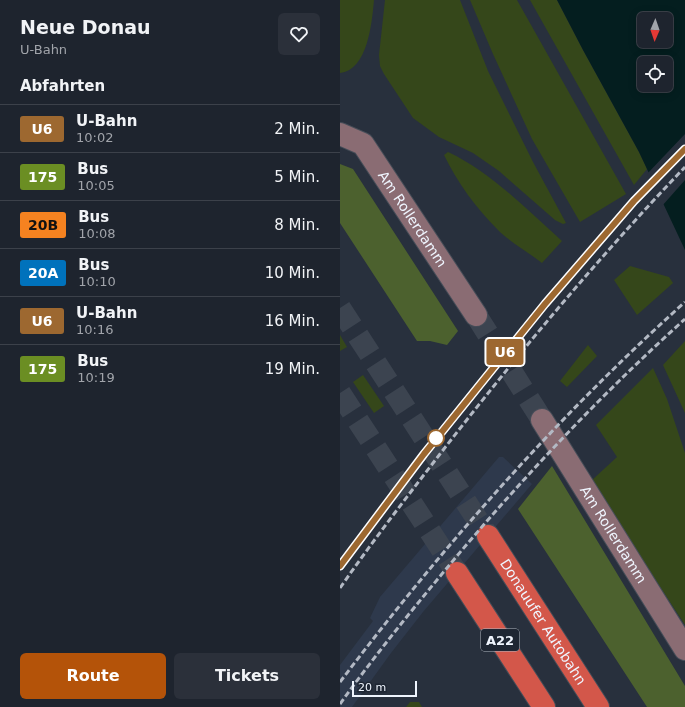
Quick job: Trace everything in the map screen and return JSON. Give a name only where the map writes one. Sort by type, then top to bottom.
[{"type":"highway","name":"Donauufer Autobahn","points":[[488,536],[598,707]]},
{"type":"highway","name":"A22","points":[[457,573],[544,707]]},
{"type":"street","name":"Am Rollerdamm","points":[[340,134],[363,144],[476,315]]},
{"type":"street","name":"Am Rollerdamm","points":[[542,420],[685,650]]},
{"type":"shaded area","points":[[557,0],[685,0],[685,250],[639,152]]},
{"type":"shaded area","points":[[499,457],[503,457],[532,484],[423,612],[352,707],[340,707],[340,665],[373,621],[370,618],[380,597]]},
{"type":"green space","points":[[340,0],[374,0],[370,32],[363,54],[357,63],[349,70],[340,73]]},
{"type":"green space","points":[[385,0],[460,0],[488,71],[533,162],[566,223],[563,224],[555,220],[499,171],[473,153],[439,137],[413,118],[380,66],[379,55]]},
{"type":"green space","points":[[470,0],[517,0],[626,194],[580,222],[532,139]]},
{"type":"green space","points":[[530,0],[557,0],[647,169],[634,185]]},
{"type":"green space","points":[[448,152],[479,170],[508,192],[562,241],[542,263],[503,234],[482,213],[461,185],[449,165],[444,155]]},
{"type":"green space","points":[[340,164],[353,169],[458,331],[447,345],[430,341],[417,341],[340,223]]},
{"type":"green space","points":[[630,266],[669,277],[673,283],[637,315],[614,280]]},
{"type":"green space","points":[[340,335],[347,347],[340,351]]},
{"type":"green space","points":[[685,341],[685,413],[663,365]]},
{"type":"green space","points":[[588,345],[597,356],[567,387],[560,381]]},
{"type":"green space","points":[[653,368],[667,399],[685,453],[685,625],[591,481],[617,457],[596,425]]},
{"type":"green space","points":[[363,375],[384,406],[374,413],[353,382]]},
{"type":"green space","points":[[552,466],[685,686],[685,707],[647,707],[518,509]]},
{"type":"green space","points":[[410,702],[419,702],[422,707],[406,707]]},
{"type":"pier","points":[[685,134],[685,180],[662,206],[647,174]]},
{"type":"tunnel","points":[[340,308],[488,536]]},
{"type":"tunnel","points":[[476,315],[542,420]]},
{"type":"tunnel","points":[[340,393],[457,573]]},
{"type":"railway","points":[[340,566],[424,454],[545,303],[635,201],[685,149]]},
{"type":"railway","points":[[340,588],[427,471],[528,344],[621,236],[685,167]]},
{"type":"railway","points":[[340,682],[420,581],[504,484],[592,391],[685,302]]},
{"type":"railway","points":[[340,704],[415,607],[515,489],[598,402],[685,319]]},
{"type":"metro line","name":"U6","points":[[340,566],[387,501],[545,304],[608,233],[634,201],[685,149]]}]
